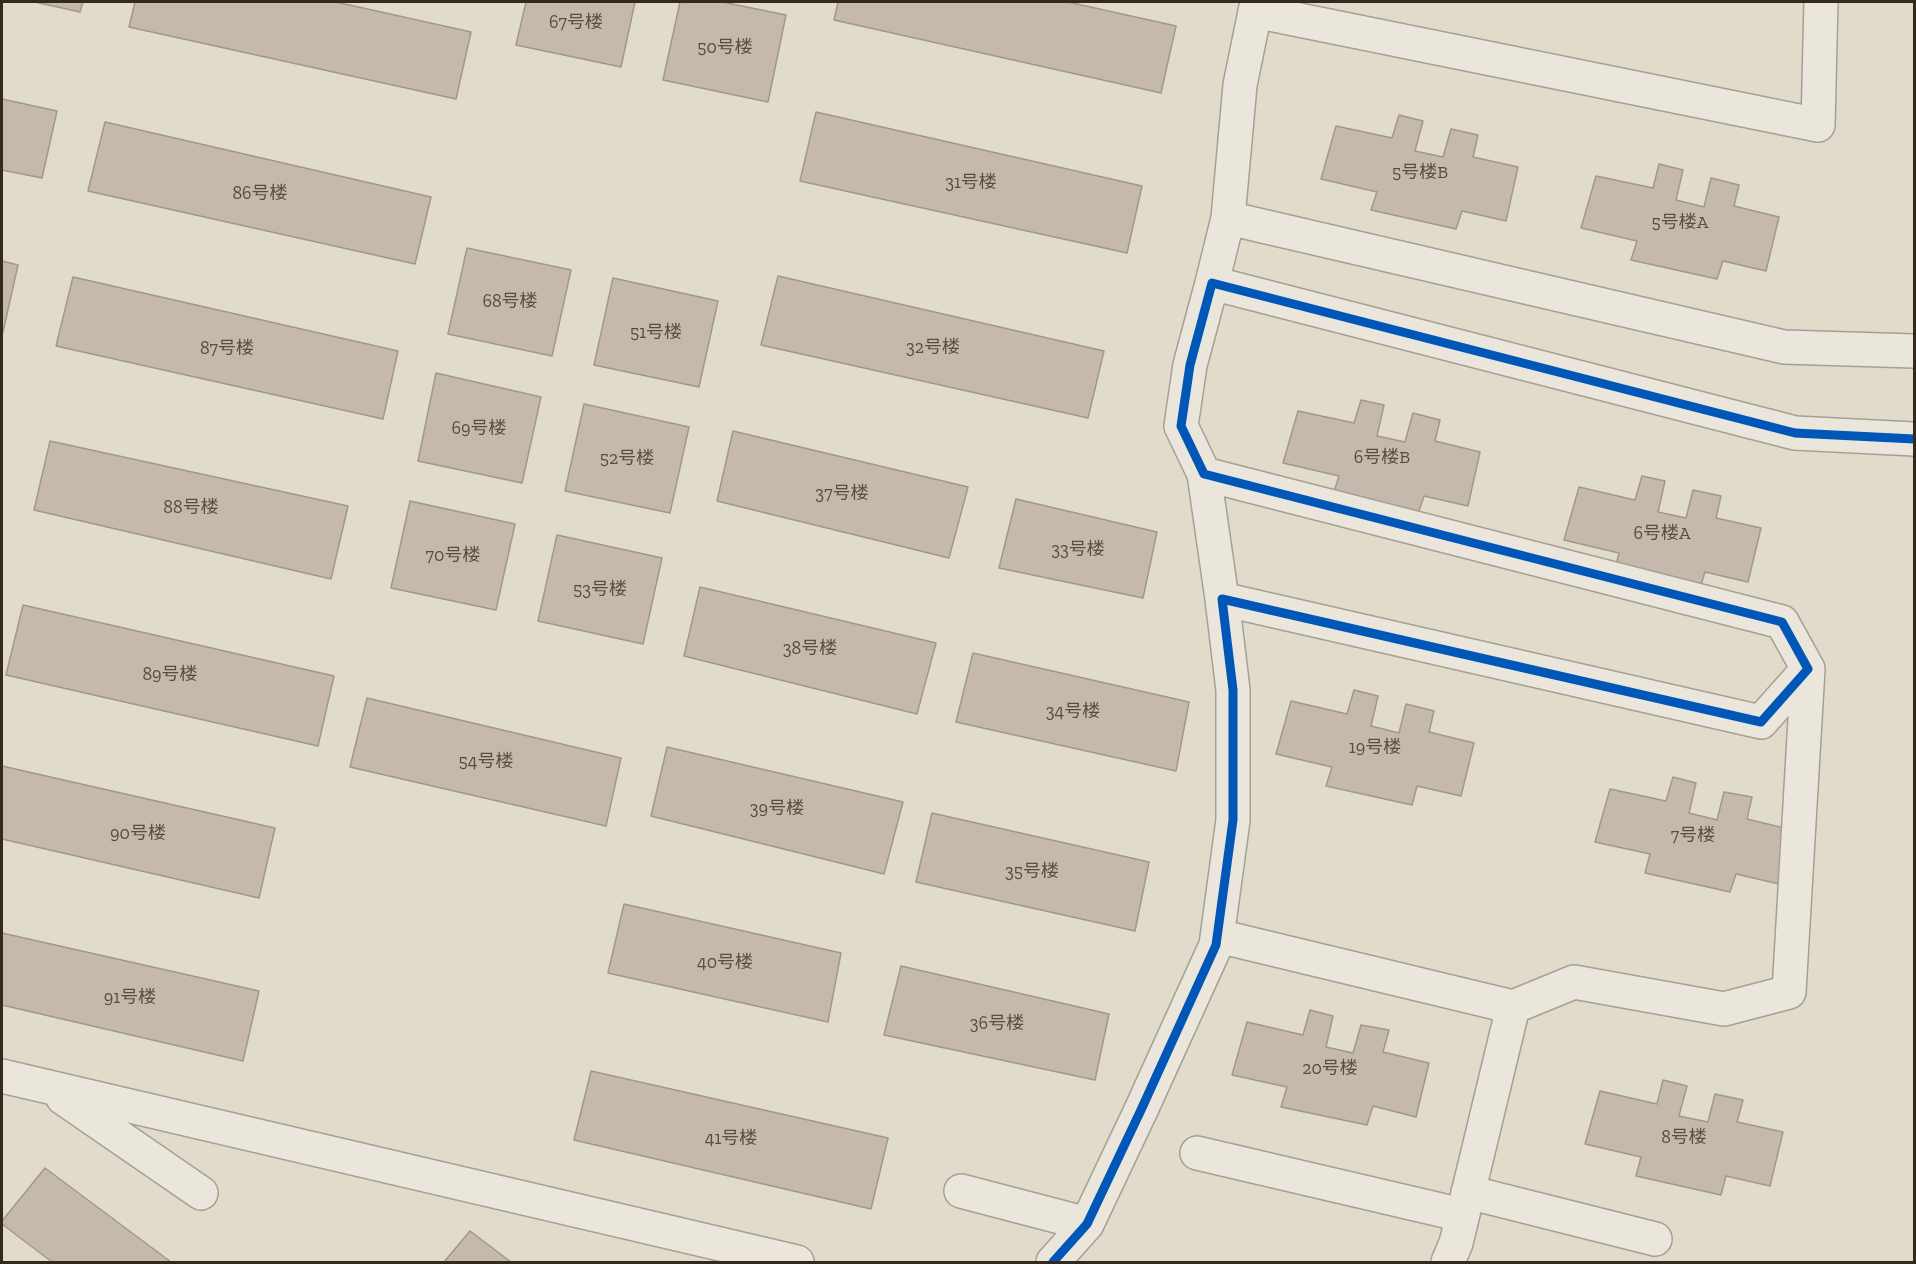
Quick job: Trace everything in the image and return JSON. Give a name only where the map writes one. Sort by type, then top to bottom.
[{"type":"street","points":[[1053,1263],[1087,1224],[1146,1100],[1218,936],[1233,820],[1233,690],[1204,474],[1181,426],[1190,365],[1228,219],[1240,85],[1256,6],[1818,125],[1821,2]]},
{"type":"street","points":[[1228,219],[1784,346],[1914,351]]},
{"type":"street","points":[[1212,283],[1795,434],[1914,439]]},
{"type":"street","points":[[1204,474],[1782,622],[1808,669],[1789,992],[1725,1009],[1574,982],[1513,1007],[1218,936]]},
{"type":"street","points":[[1222,598],[1761,722],[1808,669]]},
{"type":"street","points":[[1448,1263],[1456,1243],[1513,1007]]},
{"type":"street","points":[[2,1076],[727,1255],[797,1263]]},
{"type":"street","points":[[46,1086],[201,1193]]},
{"type":"street","points":[[1197,1153],[1655,1239]]},
{"type":"street","points":[[961,1191],[1087,1224]]},
{"type":"building","points":[[35,2],[83,2],[80,12]]},
{"type":"building","points":[[135,2],[336,2],[471,32],[456,99],[129,27]]},
{"type":"building","points":[[526,2],[635,2],[621,67],[516,45]]},
{"type":"building","points":[[680,2],[722,2],[786,15],[768,102],[663,80]]},
{"type":"building","points":[[838,2],[1068,2],[1176,26],[1161,93],[834,20]]},
{"type":"building","points":[[2,99],[57,111],[42,178],[2,170]]},
{"type":"building","points":[[816,112],[1142,186],[1127,253],[800,181]]},
{"type":"building","points":[[1399,115],[1423,121],[1415,151],[1443,157],[1451,129],[1478,135],[1473,157],[1518,167],[1506,221],[1462,211],[1456,229],[1371,210],[1377,192],[1321,179],[1336,126],[1392,138]]},
{"type":"building","points":[[105,122],[431,197],[415,264],[88,191]]},
{"type":"building","points":[[1659,164],[1683,170],[1676,200],[1704,207],[1711,178],[1739,185],[1734,206],[1779,217],[1766,271],[1723,261],[1717,279],[1631,260],[1637,241],[1581,228],[1596,176],[1653,188]]},
{"type":"building","points":[[467,248],[571,270],[552,356],[448,334]]},
{"type":"building","points":[[2,261],[18,265],[3,332],[2,331]]},
{"type":"building","points":[[778,276],[1104,351],[1088,418],[761,345]]},
{"type":"building","points":[[73,277],[398,351],[383,419],[56,346]]},
{"type":"building","points":[[613,278],[718,301],[699,387],[594,365]]},
{"type":"building","points":[[436,373],[541,397],[522,483],[418,461]]},
{"type":"building","points":[[1361,400],[1384,405],[1377,436],[1405,442],[1413,413],[1440,420],[1435,441],[1480,452],[1468,506],[1424,496],[1418,514],[1333,495],[1339,476],[1283,463],[1298,411],[1354,423]]},
{"type":"building","points":[[584,404],[689,427],[670,513],[565,491]]},
{"type":"building","points":[[733,431],[968,487],[949,558],[717,501]]},
{"type":"building","points":[[50,441],[348,506],[331,579],[34,510]]},
{"type":"building","points":[[1642,476],[1665,481],[1658,512],[1686,518],[1693,490],[1721,496],[1716,518],[1761,528],[1748,582],[1705,572],[1699,591],[1614,572],[1619,553],[1564,540],[1579,487],[1635,500]]},
{"type":"building","points":[[1016,499],[1157,532],[1143,598],[999,568]]},
{"type":"building","points":[[410,501],[515,524],[496,610],[391,588]]},
{"type":"building","points":[[557,535],[662,558],[643,644],[538,621]]},
{"type":"building","points":[[700,587],[936,643],[917,714],[684,656]]},
{"type":"building","points":[[23,605],[334,676],[318,746],[6,675]]},
{"type":"building","points":[[973,653],[1189,702],[1176,771],[956,722]]},
{"type":"building","points":[[1354,690],[1378,696],[1371,726],[1399,733],[1406,704],[1434,711],[1429,732],[1474,743],[1461,796],[1417,786],[1412,805],[1326,786],[1332,767],[1276,754],[1291,701],[1347,714]]},
{"type":"building","points":[[367,698],[621,758],[606,826],[350,767]]},
{"type":"building","points":[[667,747],[903,802],[884,874],[651,816]]},
{"type":"building","points":[[2,766],[275,828],[259,898],[2,839]]},
{"type":"building","points":[[1673,777],[1696,783],[1689,813],[1717,820],[1724,792],[1752,797],[1747,819],[1792,830],[1779,884],[1736,874],[1730,892],[1645,873],[1650,854],[1595,842],[1610,789],[1666,801]]},
{"type":"building","points":[[932,813],[1149,862],[1135,931],[916,882]]},
{"type":"building","points":[[624,904],[841,953],[828,1022],[608,973]]},
{"type":"building","points":[[2,933],[259,991],[243,1061],[2,1005]]},
{"type":"building","points":[[901,966],[1109,1014],[1095,1080],[884,1035]]},
{"type":"building","points":[[1310,1010],[1333,1016],[1326,1047],[1353,1053],[1361,1025],[1389,1030],[1383,1052],[1429,1063],[1416,1117],[1373,1106],[1367,1125],[1281,1107],[1287,1087],[1232,1075],[1247,1022],[1303,1035]]},
{"type":"building","points":[[591,1071],[888,1138],[871,1209],[574,1140]]},
{"type":"building","points":[[1663,1080],[1687,1086],[1679,1116],[1708,1122],[1715,1094],[1743,1100],[1737,1122],[1783,1132],[1770,1186],[1726,1176],[1721,1195],[1636,1176],[1641,1157],[1585,1144],[1600,1091],[1657,1104]]},
{"type":"building","points":[[45,1168],[171,1262],[52,1262],[2,1224],[2,1221]]},
{"type":"building","points":[[470,1231],[511,1262],[444,1262]]},
{"type":"cycle path","points":[[1053,1262],[1087,1224],[1216,945],[1233,820],[1233,690],[1222,599],[1761,722],[1808,669],[1782,622],[1204,474],[1181,426],[1190,365],[1212,283],[1795,433],[1914,439]]}]
